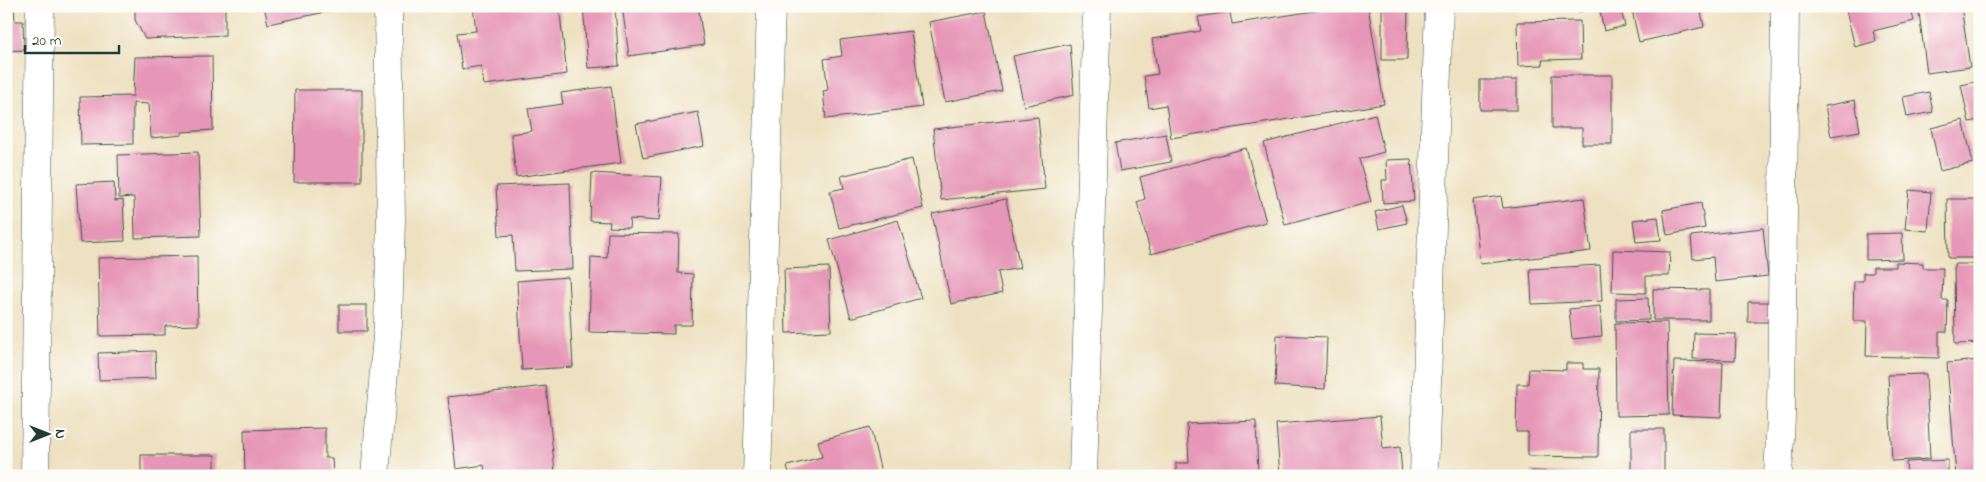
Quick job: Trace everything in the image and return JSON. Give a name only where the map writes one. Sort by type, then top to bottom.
[{"type":"street","points":[[35,476],[40,6]]},
{"type":"street","points":[[375,476],[388,324],[391,219],[388,6]]},
{"type":"street","points":[[757,476],[770,6]]},
{"type":"street","points":[[1083,476],[1097,6]]},
{"type":"street","points":[[1424,476],[1439,6]]},
{"type":"street","points":[[1778,476],[1781,417],[1785,6]]},
{"type":"building","points":[[6,6],[14,6],[15,21],[23,21],[24,50],[6,51]]},
{"type":"building","points":[[135,6],[225,6],[225,35],[145,39],[135,20]]},
{"type":"building","points":[[264,6],[345,6],[345,8],[268,24]]},
{"type":"building","points":[[473,6],[559,6],[567,74],[484,85],[481,66],[462,69],[457,33],[476,31]]},
{"type":"building","points":[[583,6],[615,6],[619,66],[588,68]]},
{"type":"building","points":[[622,6],[698,6],[704,45],[629,56]]},
{"type":"building","points":[[1346,6],[1368,6],[1384,104],[1171,138],[1166,105],[1149,108],[1144,76],[1158,74],[1152,39],[1201,31],[1198,17],[1230,12],[1232,24]]},
{"type":"building","points":[[1382,6],[1408,6],[1407,60],[1382,60]]},
{"type":"building","points":[[1577,6],[1620,6],[1625,26],[1604,31],[1599,7],[1579,12]]},
{"type":"building","points":[[1631,6],[1700,6],[1704,27],[1639,42]]},
{"type":"building","points":[[1845,6],[1910,6],[1914,21],[1873,31],[1876,41],[1855,47]]},
{"type":"building","points":[[1918,6],[1961,6],[1970,67],[1927,73]]},
{"type":"building","points":[[986,11],[1002,91],[945,102],[929,22]]},
{"type":"building","points":[[1580,21],[1581,59],[1542,60],[1543,65],[1518,66],[1517,22]]},
{"type":"building","points":[[911,31],[922,107],[826,119],[823,91],[828,90],[824,59],[842,56],[840,40]]},
{"type":"building","points":[[1070,44],[1074,95],[1024,106],[1013,56]]},
{"type":"building","points":[[212,56],[213,130],[182,132],[182,135],[151,138],[149,104],[133,103],[133,144],[81,145],[80,97],[133,96],[135,57]]},
{"type":"building","points":[[1552,75],[1612,75],[1612,144],[1582,144],[1582,128],[1552,128]]},
{"type":"building","points":[[1480,80],[1517,80],[1517,110],[1480,110]]},
{"type":"building","points":[[1980,81],[1980,120],[1969,122],[1961,85]]},
{"type":"building","points":[[611,86],[621,163],[516,177],[511,134],[532,131],[528,109],[563,104],[561,93]]},
{"type":"building","points":[[295,90],[362,90],[362,182],[294,182]]},
{"type":"building","points":[[1929,92],[1933,112],[1907,117],[1903,97]]},
{"type":"building","points":[[1855,100],[1860,131],[1831,136],[1825,106]]},
{"type":"building","points":[[698,112],[704,146],[643,158],[636,124]]},
{"type":"building","points":[[1375,114],[1384,152],[1359,159],[1371,202],[1285,225],[1264,143]]},
{"type":"building","points":[[1038,117],[1045,189],[941,200],[933,129]]},
{"type":"building","points":[[1963,120],[1973,163],[1940,171],[1931,128]]},
{"type":"building","points":[[1166,134],[1171,162],[1120,171],[1115,143]]},
{"type":"building","points":[[1246,148],[1266,222],[1151,254],[1137,202],[1145,199],[1140,177]]},
{"type":"building","points":[[198,152],[201,236],[135,238],[134,197],[119,198],[118,155]]},
{"type":"building","points":[[912,159],[923,208],[839,228],[830,191],[844,188],[841,176]]},
{"type":"building","points":[[1411,159],[1414,201],[1383,203],[1382,180],[1387,180],[1386,160]]},
{"type":"building","points":[[592,173],[662,177],[659,221],[630,219],[629,228],[609,227],[610,222],[590,221]]},
{"type":"building","points":[[114,182],[115,201],[123,200],[125,241],[80,243],[76,184]]},
{"type":"building","points":[[570,183],[573,269],[515,271],[513,235],[499,236],[496,186]]},
{"type":"building","points":[[1909,190],[1931,192],[1928,231],[1905,229]]},
{"type":"building","points":[[1501,196],[1503,208],[1584,198],[1591,251],[1480,264],[1473,200]]},
{"type":"building","points":[[1006,199],[1020,268],[998,272],[1002,293],[951,304],[932,214]]},
{"type":"building","points":[[1947,199],[1980,199],[1980,258],[1948,258]]},
{"type":"building","points":[[1701,203],[1705,228],[1667,235],[1663,210]]},
{"type":"building","points":[[1402,205],[1407,223],[1379,229],[1375,212]]},
{"type":"building","points":[[1658,217],[1661,240],[1636,242],[1633,220]]},
{"type":"building","points":[[898,220],[921,298],[851,318],[829,240]]},
{"type":"building","points":[[1763,228],[1768,276],[1715,282],[1713,257],[1693,259],[1691,236]]},
{"type":"building","points":[[608,233],[679,234],[678,273],[693,274],[692,325],[674,325],[674,334],[589,332],[591,257],[607,258]]},
{"type":"building","points":[[1902,233],[1903,259],[1866,260],[1866,234]]},
{"type":"building","points":[[1613,250],[1670,252],[1669,276],[1646,276],[1646,293],[1612,292]]},
{"type":"building","points":[[197,256],[198,325],[165,326],[165,335],[100,336],[98,258]]},
{"type":"building","points":[[1896,262],[1923,263],[1923,268],[1943,268],[1942,300],[1948,300],[1947,332],[1939,332],[1939,358],[1866,356],[1867,321],[1853,321],[1854,281],[1863,281],[1863,273],[1873,273],[1873,267],[1896,267]]},
{"type":"building","points":[[1954,264],[1979,264],[1980,343],[1955,344]]},
{"type":"building","points":[[1600,265],[1602,301],[1532,304],[1530,269]]},
{"type":"building","points":[[829,267],[831,331],[786,333],[784,269]]},
{"type":"building","points":[[568,277],[573,367],[522,370],[517,281]]},
{"type":"building","points":[[1653,289],[1709,290],[1709,320],[1653,320]]},
{"type":"building","points":[[1648,298],[1649,320],[1616,321],[1616,299]]},
{"type":"building","points":[[1748,302],[1774,302],[1774,322],[1748,322]]},
{"type":"building","points":[[339,305],[367,305],[367,331],[339,331]]},
{"type":"building","points":[[1600,306],[1602,336],[1572,339],[1569,309]]},
{"type":"building","points":[[1667,322],[1669,415],[1616,416],[1615,323]]},
{"type":"building","points":[[1694,333],[1736,334],[1735,360],[1693,359]]},
{"type":"building","points":[[1277,335],[1327,337],[1325,389],[1275,386]]},
{"type":"building","points":[[155,351],[156,378],[99,380],[98,353]]},
{"type":"building","points":[[1980,360],[1980,475],[1956,476],[1947,363]]},
{"type":"building","points":[[1674,361],[1723,362],[1721,417],[1672,415]]},
{"type":"building","points":[[1566,363],[1583,363],[1583,369],[1599,369],[1598,457],[1528,456],[1528,432],[1516,432],[1517,384],[1528,384],[1529,369],[1566,370]]},
{"type":"building","points":[[1926,374],[1930,459],[1892,461],[1888,375]]},
{"type":"building","points":[[546,386],[555,472],[522,476],[485,476],[484,465],[456,469],[448,397]]},
{"type":"building","points":[[1380,416],[1383,449],[1400,447],[1402,476],[1280,476],[1276,424]]},
{"type":"building","points":[[1256,421],[1258,476],[1176,476],[1176,463],[1189,463],[1187,424]]},
{"type":"building","points":[[870,427],[882,476],[790,476],[787,466],[822,457],[818,441]]},
{"type":"building","points":[[325,428],[325,458],[332,458],[333,476],[245,476],[244,430]]},
{"type":"building","points":[[1631,429],[1664,429],[1664,476],[1631,476]]},
{"type":"building","points":[[141,455],[215,455],[215,476],[141,476]]},
{"type":"building","points":[[1948,460],[1948,476],[1907,476],[1906,462]]},
{"type":"building","points":[[654,470],[654,476],[575,476],[575,472]]},
{"type":"building","points":[[1532,471],[1589,474],[1589,476],[1532,476]]}]
